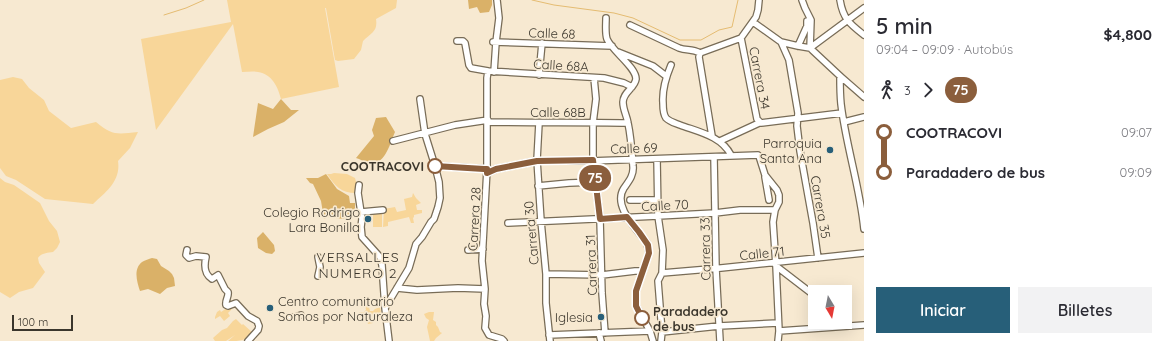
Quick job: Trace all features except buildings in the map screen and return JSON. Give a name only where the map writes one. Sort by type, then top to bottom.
[{"type":"street","points":[[491,72],[494,42],[499,18],[497,0]]},
{"type":"street","points":[[700,53],[741,38],[753,22],[758,10],[759,0]]},
{"type":"street","points":[[840,0],[847,20],[864,35]]},
{"type":"street","points":[[801,1],[811,20],[810,48]]},
{"type":"street","points":[[798,46],[806,30],[808,22],[801,1]]},
{"type":"street","points":[[810,48],[864,8]]},
{"type":"street","points":[[606,18],[607,39],[630,67],[636,79],[626,94],[623,102],[628,123],[633,172],[622,192],[621,197],[624,212],[648,245],[649,253],[636,291],[636,306],[650,331],[653,341]]},
{"type":"street","points":[[753,22],[781,42],[810,48],[864,97]]},
{"type":"street","points":[[630,25],[679,48],[685,50],[695,50],[700,53]]},
{"type":"street","name":"Carrera 34","points":[[741,38],[756,120],[759,122]]},
{"type":"street","name":"Calle 68A","points":[[457,41],[463,41],[466,43],[469,65],[471,68],[491,72],[613,80],[632,87]]},
{"type":"street","name":"Calle 68","points":[[494,42],[612,46]]},
{"type":"street","name":"Carrera 35","points":[[781,42],[789,60],[798,113],[797,119],[800,151],[818,258]]},
{"type":"street","points":[[539,75],[542,43]]},
{"type":"street","points":[[617,52],[653,66],[666,76]]},
{"type":"street","points":[[700,53],[700,63],[712,136]]},
{"type":"street","points":[[671,65],[666,76],[662,96],[663,112],[665,117],[671,122],[712,136],[728,149],[731,156]]},
{"type":"street","name":"Carrera 28","points":[[491,72],[487,78],[487,171],[482,260],[485,289],[485,328],[489,336],[502,339],[504,341]]},
{"type":"street","points":[[840,76],[842,113],[863,204],[864,229]]},
{"type":"street","name":"Carrera 31","points":[[594,78],[596,99],[593,123],[593,160],[600,219],[602,275],[601,341]]},
{"type":"street","points":[[385,308],[409,268],[416,244],[434,219],[438,207],[440,188],[425,134],[420,100]]},
{"type":"street","points":[[720,141],[759,122],[842,113]]},
{"type":"street","points":[[844,122],[864,117]]},
{"type":"street","name":"Calle 68B","points":[[425,134],[455,125],[488,121],[539,123],[628,123]]},
{"type":"street","name":"Carrera 30","points":[[539,123],[537,161],[538,186],[546,274],[546,303],[549,338]]},
{"type":"street","points":[[393,141],[425,134]]},
{"type":"street","name":"Calle 69","points":[[435,166],[487,171],[537,161],[632,160],[756,154],[759,156],[765,175]]},
{"type":"street","name":"Carrera 33","points":[[714,157],[716,269],[720,341]]},
{"type":"street","points":[[657,159],[658,216],[663,250],[662,273],[658,281],[662,332],[661,341]]},
{"type":"street","points":[[765,175],[769,200]]},
{"type":"street","points":[[765,175],[777,190],[779,195],[779,202],[775,210],[773,222],[776,264],[778,341]]},
{"type":"street","points":[[538,186],[596,182]]},
{"type":"street","points":[[359,185],[358,193],[361,212],[362,237],[380,257],[382,264],[389,341]]},
{"type":"street","points":[[630,200],[658,200]]},
{"type":"street","points":[[361,212],[383,210]]},
{"type":"street","name":"Calle 70","points":[[508,223],[715,213],[740,210],[775,210]]},
{"type":"street","points":[[468,250],[483,249]]},
{"type":"street","points":[[187,250],[186,255],[189,258],[196,256],[206,257],[204,264],[205,271],[208,276],[212,279],[218,274],[228,292],[225,302],[226,305],[228,306],[236,303],[252,319],[257,321],[259,326],[258,330],[248,341]]},
{"type":"street","name":"Calle 71","points":[[662,273],[776,264],[864,253]]},
{"type":"street","points":[[318,257],[320,267],[318,276]]},
{"type":"street","points":[[776,264],[808,290]]},
{"type":"street","points":[[546,274],[602,275],[642,271]]},
{"type":"street","points":[[397,288],[417,290],[458,288],[485,289]]},
{"type":"street","points":[[284,317],[301,315]]},
{"type":"street","points":[[662,332],[719,326],[778,323]]},
{"type":"street","points":[[852,326],[864,325]]},
{"type":"street","points":[[778,331],[808,329]]},
{"type":"street","points":[[549,338],[602,333],[650,331]]},
{"type":"shaded area","points":[[227,0],[397,0],[396,8],[376,19],[375,30],[363,41],[361,50],[354,59],[338,61],[335,60],[325,8],[339,87],[281,99],[274,82],[267,75],[256,72],[242,72],[233,24],[156,130],[141,39],[231,22]]},
{"type":"shaded area","points":[[468,0],[492,0],[492,5],[489,12],[480,13],[477,7],[469,9]]},
{"type":"shaded area","points":[[13,77],[22,79],[29,88],[44,100],[49,111],[71,128],[96,122],[111,132],[138,132],[130,148],[118,161],[117,174],[112,186],[93,204],[45,199],[16,180],[6,176],[0,168],[0,80]]},
{"type":"shaded area","points":[[281,99],[291,110],[299,110],[284,122],[253,137],[258,103],[273,109]]},
{"type":"shaded area","points":[[386,117],[395,132],[389,148],[383,158],[374,163],[368,163],[356,158],[374,136],[372,130],[376,118]]},
{"type":"shaded area","points":[[326,174],[337,189],[349,196],[350,203],[355,203],[355,212],[351,212],[351,220],[328,217],[324,219],[321,201],[313,184],[306,178],[318,178]]},
{"type":"shaded area","points":[[327,174],[347,174],[355,178],[357,185],[356,193],[346,192],[339,188]]},
{"type":"shaded area","points":[[0,178],[5,182],[14,185],[40,203],[49,221],[57,231],[60,242],[53,252],[39,256],[39,263],[45,272],[33,288],[19,292],[10,298],[0,292]]},
{"type":"shaded area","points":[[413,193],[421,203],[416,205],[417,210],[422,210],[422,213],[414,215],[414,223],[411,223],[409,217],[388,222],[388,226],[383,227],[384,209],[395,207],[397,212],[406,210],[404,199],[412,197]]},
{"type":"shaded area","points":[[373,211],[382,211],[382,227],[373,227]]},
{"type":"shaded area","points":[[263,232],[274,245],[275,251],[272,254],[266,253],[258,248],[257,238]]},
{"type":"shaded area","points":[[152,258],[157,259],[161,266],[169,271],[174,278],[175,286],[167,288],[160,294],[148,289],[140,291],[136,276],[139,265],[143,261]]},
{"type":"shaded area","points":[[370,302],[370,311],[380,307],[381,313],[371,315],[373,323],[368,324],[366,319],[360,317],[359,312],[364,312],[366,310],[365,303]]},
{"type":"shaded area","points":[[227,308],[232,309],[228,313],[230,316],[224,321],[220,316],[215,319],[217,312],[220,310],[221,312]]},
{"type":"shaded area","points":[[434,312],[433,320],[436,322],[436,325],[442,333],[434,341],[430,341],[427,327],[429,320],[424,314]]},
{"type":"shaded area","points":[[236,319],[253,333],[248,338],[242,340],[228,341],[235,335],[226,341],[215,341],[213,338],[222,330],[227,328]]},
{"type":"waterway","points":[[164,15],[204,0]]},
{"type":"waterway","points":[[532,0],[554,5],[614,13],[633,18],[680,40],[701,40],[719,30],[732,27],[738,0]]},
{"type":"bus line","name":"75","points":[[435,166],[487,169],[487,173],[496,169],[537,161],[593,160],[600,219],[627,217],[647,243],[649,249],[646,263],[636,291],[636,308],[642,318]]},
{"type":"place","name":"Parroquia Santa Ana","points":[[830,150]]},
{"type":"place","name":"COOTRACOVI","points":[[435,166]]},
{"type":"place","name":"Colegio Rodrigo Lara Bonilla","points":[[368,219]]},
{"type":"place","name":"Centro comunitario Somos por Naturaleza","points":[[270,308]]},
{"type":"place","name":"Iglesia","points":[[601,317]]},
{"type":"place","name":"Paradadero de bus","points":[[642,318]]},
{"type":"district","name":"VERSALLES NUMERO 2","points":[[358,266]]}]
